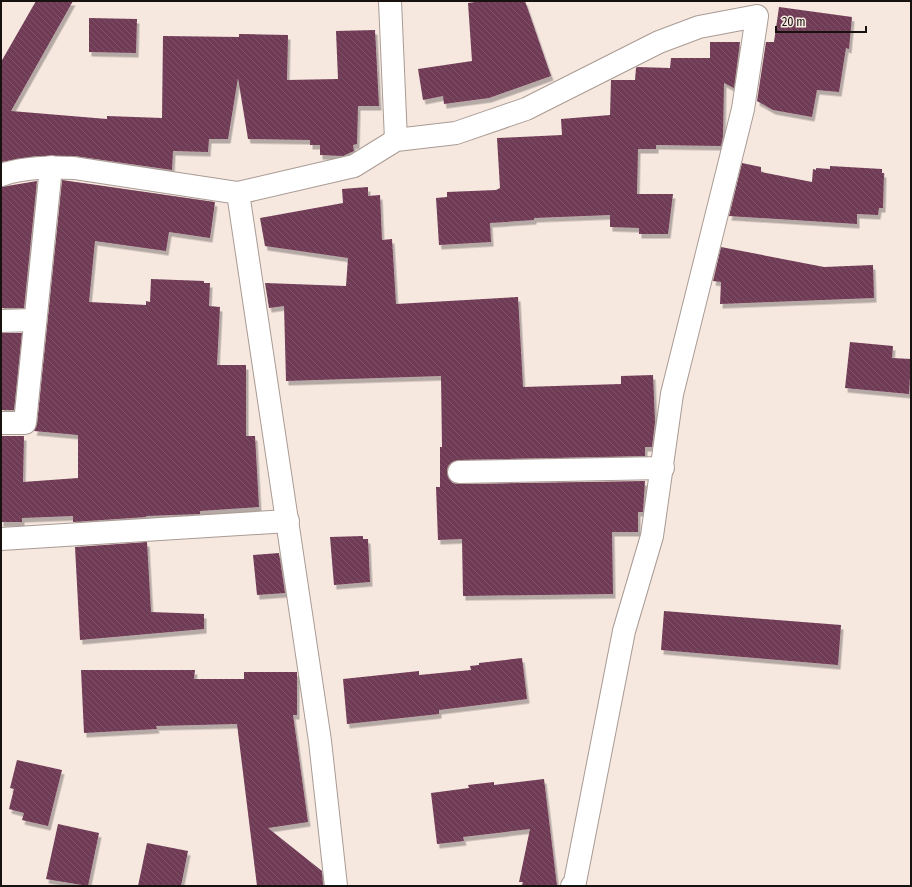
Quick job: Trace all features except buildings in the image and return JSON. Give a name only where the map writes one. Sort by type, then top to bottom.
[{"type":"street","points":[[390,1],[396,140]]},
{"type":"street","points":[[1,175],[16,170],[51,167],[74,168],[238,193],[354,166],[396,140],[456,133],[526,109],[659,42],[699,27],[757,16],[743,109],[672,394],[663,468],[652,536],[624,631],[575,882],[572,886]]},
{"type":"street","points":[[1,423],[26,423],[51,167]]},
{"type":"street","points":[[238,193],[320,741],[336,886]]},
{"type":"street","points":[[1,320],[35,320]]},
{"type":"street","points":[[459,472],[663,468]]},
{"type":"street","points":[[1,539],[288,522]]}]
